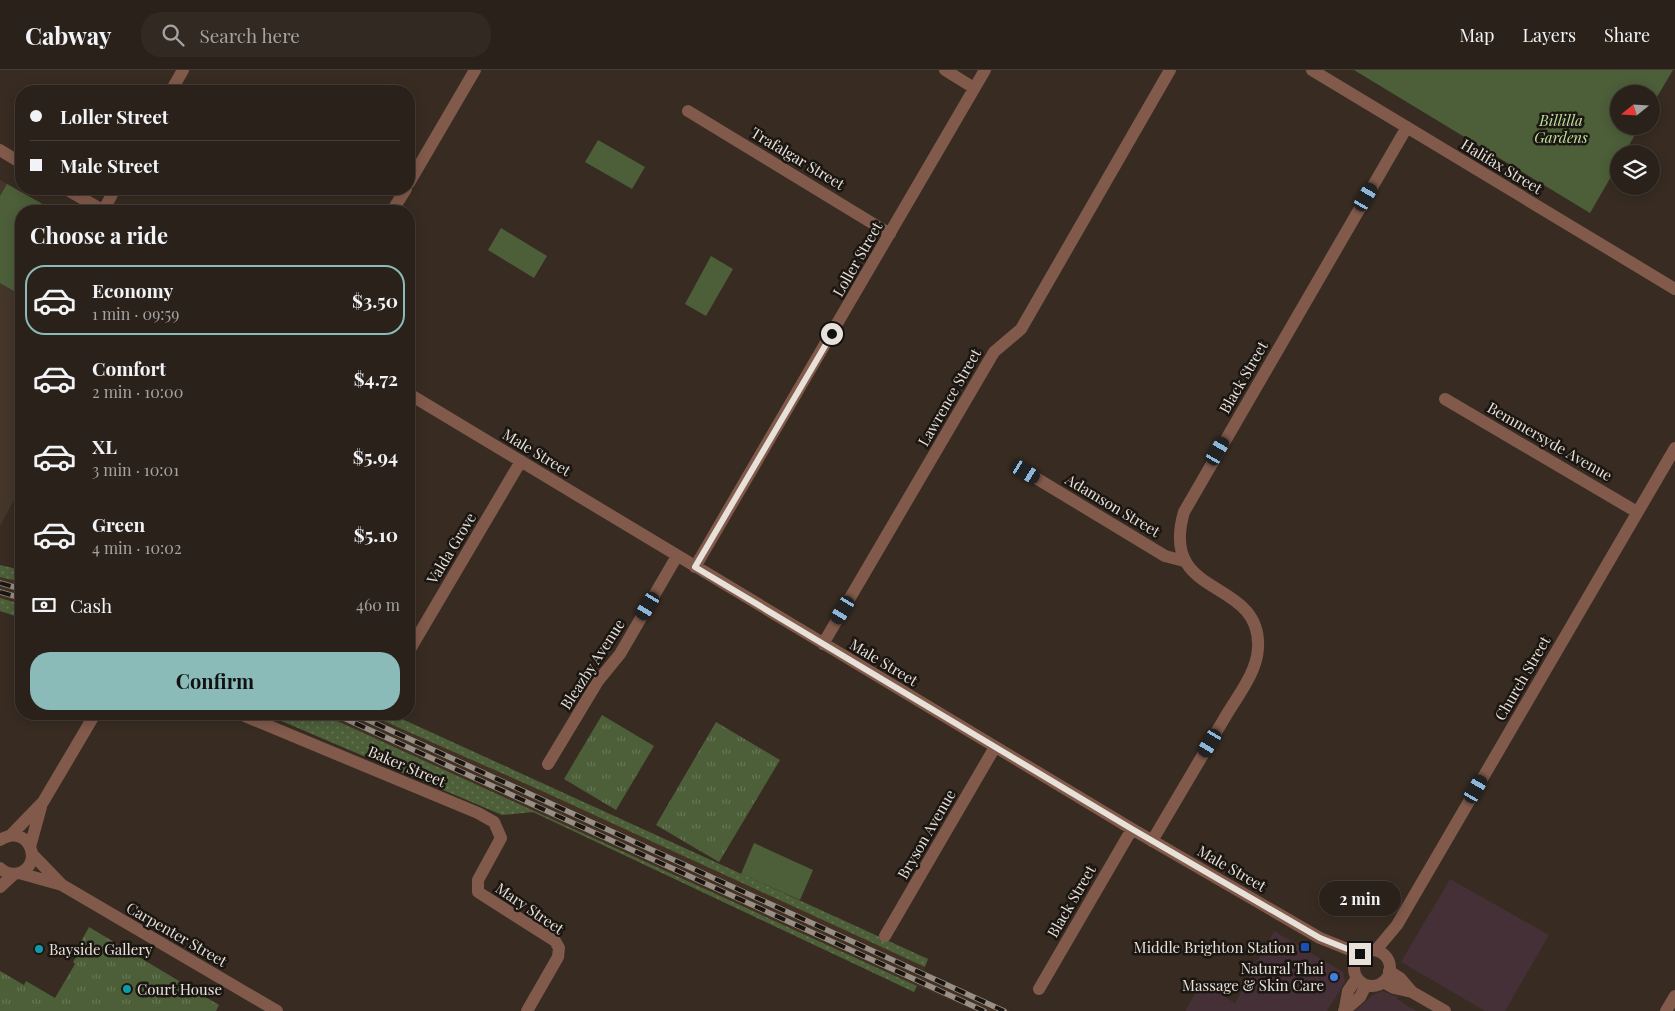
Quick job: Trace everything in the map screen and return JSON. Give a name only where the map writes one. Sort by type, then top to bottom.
[{"type":"street","points":[[174,85],[183,70]]},
{"type":"street","points":[[415,173],[475,70]]},
{"type":"street","points":[[945,70],[974,88]]},
{"type":"street","name":"Loller Street","points":[[695,567],[985,70]]},
{"type":"street","name":"Lawrence Street","points":[[823,644],[994,352],[1021,328],[1170,70]]},
{"type":"street","name":"Halifax Street","points":[[1312,70],[1675,289]]},
{"type":"street","name":"Trafalgar Street","points":[[688,111],[890,234]]},
{"type":"street","name":"Black Street","points":[[1184,561],[1179,537],[1180,524],[1188,502],[1407,127]]},
{"type":"street","points":[[0,150],[15,159]]},
{"type":"street","points":[[76,195],[93,205]]},
{"type":"street","name":"Male Street","points":[[415,398],[1132,829],[1320,938],[1360,954]]},
{"type":"street","name":"Bemmersyde Avenue","points":[[1445,399],[1638,512]]},
{"type":"street","name":"Church Street","points":[[1386,958],[1398,925],[1675,448]]},
{"type":"street","name":"Valda Grove","points":[[415,641],[521,461]]},
{"type":"street","name":"Adamson Street","points":[[1026,472],[1166,556],[1184,561]]},
{"type":"street","name":"Bleazby Avenue","points":[[548,764],[598,680],[620,654],[678,556]]},
{"type":"street","points":[[1152,840],[1248,678],[1258,649],[1256,629],[1246,610],[1239,602],[1194,574],[1184,561]]},
{"type":"street","points":[[0,887],[16,873],[28,866],[43,802],[91,720]]},
{"type":"street","name":"Baker Street","points":[[254,720],[489,818],[498,828],[501,838],[477,886]]},
{"type":"street","name":"Bryson Avenue","points":[[885,936],[994,747]]},
{"type":"street","points":[[4,837],[43,802]]},
{"type":"street","name":"Black Street","points":[[1039,989],[1132,829]]},
{"type":"street","name":"Carpenter Street","points":[[4,837],[23,838],[31,850],[62,885],[258,1006],[277,1011]]},
{"type":"street","name":"Carpenter Street","points":[[0,868],[62,885]]},
{"type":"street","name":"Mary Street","points":[[477,886],[482,896],[559,945],[558,957],[527,1011]]},
{"type":"street","name":"Church Street","points":[[1376,950],[1398,925]]},
{"type":"street","name":"Male Street","points":[[1320,938],[1359,977]]},
{"type":"street","points":[[1344,1009],[1360,997],[1359,977],[1360,954],[1364,951],[1376,950],[1386,958],[1386,976],[1375,986],[1359,977]]},
{"type":"street","points":[[1386,976],[1400,978],[1412,992],[1445,1011]]},
{"type":"street","points":[[1666,1011],[1675,996]]},
{"type":"shaded area","points":[[0,180],[15,188],[15,195],[27,195],[44,205],[15,205],[15,498],[0,526]]},
{"type":"shaded area","points":[[0,577],[15,581],[15,602],[0,598]]},
{"type":"shaded area","points":[[335,720],[382,720],[542,791],[925,967],[924,971],[1011,1011],[976,1011],[917,986]]},
{"type":"shaded area","points":[[1450,879],[1549,935],[1505,1011],[1485,1011],[1401,962]]},
{"type":"shaded area","points":[[1274,931],[1343,972],[1345,982],[1327,1011],[1185,1011],[1201,983],[1235,1003]]},
{"type":"shaded area","points":[[1382,991],[1398,997],[1397,999],[1416,1011],[1355,1011],[1373,995]]},
{"type":"green space","name":"Billilla Gardens","points":[[1354,70],[1673,70],[1660,92],[1660,85],[1610,85],[1610,135],[1635,135],[1629,145],[1610,145],[1610,179],[1590,213]]},
{"type":"green space","points":[[598,140],[645,167],[632,189],[585,162]]},
{"type":"green space","points":[[7,184],[15,188],[15,195],[27,195],[44,205],[15,205],[15,292],[0,283],[0,196]]},
{"type":"green space","points":[[501,228],[547,256],[534,278],[488,250]]},
{"type":"green space","points":[[711,256],[733,269],[706,316],[685,304]]},
{"type":"green space","points":[[0,565],[15,569],[15,581],[0,577]]},
{"type":"green space","points":[[0,598],[15,602],[15,616],[0,611]]},
{"type":"green space","points":[[602,715],[654,746],[616,810],[564,779]]},
{"type":"green space","points":[[279,720],[335,720],[917,986],[914,992],[533,812],[502,815]]},
{"type":"green space","points":[[382,720],[404,720],[928,959],[925,967],[542,791]]},
{"type":"green space","points":[[716,722],[780,760],[719,862],[656,825]]},
{"type":"green space","points":[[754,843],[813,870],[800,900],[741,874]]},
{"type":"green space","points":[[89,927],[219,1005],[216,1011],[0,1011],[0,971],[24,985],[26,981],[55,998],[75,964],[73,962],[78,954],[75,952]]},
{"type":"railway","points":[[0,583],[15,587]]},
{"type":"railway","points":[[0,592],[15,596]]},
{"type":"railway","points":[[348,720],[984,1011]]},
{"type":"railway","points":[[368,720],[1004,1011]]},
{"type":"place","name":"Middle Brighton Station","points":[[1305,947]]},
{"type":"place","name":"Bayside Gallery","points":[[39,949]]},
{"type":"place","name":"Natural Thai Massage & Skin Care","points":[[1334,977]]},
{"type":"place","name":"Court House","points":[[127,989]]},
{"type":"route","points":[[832,334],[695,567],[1132,829],[1320,938],[1360,954]]}]
